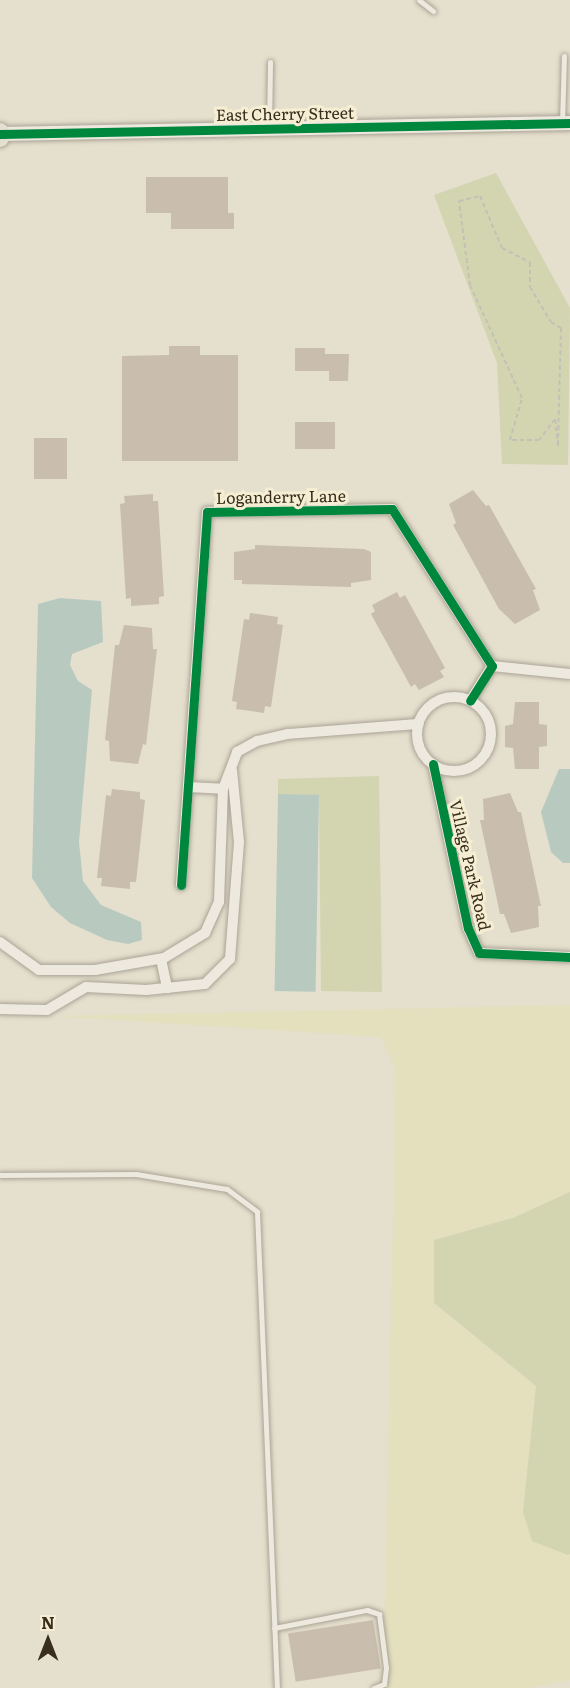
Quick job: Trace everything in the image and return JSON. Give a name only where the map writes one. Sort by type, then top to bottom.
[{"type":"street","name":"East Cherry Street","points":[[0,135],[566,123]]},
{"type":"street","name":"Loganderry Lane","points":[[181,885],[207,512],[392,509],[492,666]]},
{"type":"street","points":[[470,701],[492,666],[570,674]]},
{"type":"street","points":[[0,942],[39,970],[86,970],[161,959],[205,933],[216,908],[223,789],[237,752],[257,741],[288,734],[419,724],[429,707],[440,700],[452,697],[470,701],[483,712],[489,723],[489,746],[483,757],[463,770],[451,771],[434,764]]},
{"type":"street","name":"Village Park Road","points":[[419,724],[419,746],[434,764],[468,928],[479,953],[570,957]]},
{"type":"street","points":[[0,1009],[47,1010],[86,987],[167,988],[205,984],[230,959],[239,842],[231,767]]},
{"type":"street","points":[[188,787],[223,789]]},
{"type":"street","points":[[216,908],[235,910]]},
{"type":"street","points":[[161,959],[167,988]]},
{"type":"street","points":[[86,970],[86,987]]},
{"type":"lane","points":[[419,0],[433,11]]},
{"type":"lane","points":[[564,56],[566,123]]},
{"type":"lane","points":[[269,128],[270,62]]},
{"type":"lane","points":[[0,1175],[136,1174],[227,1189],[257,1212],[277,1688]]},
{"type":"lane","points":[[274,1628],[367,1610],[379,1614],[386,1668],[384,1684],[374,1688]]},
{"type":"path","points":[[480,196],[502,248],[530,262],[530,287],[551,322],[561,328],[558,446],[555,418],[539,440],[510,440],[522,398],[470,285],[459,201],[480,196]]},
{"type":"shaded area","points":[[60,598],[101,601],[103,642],[72,654],[70,665],[78,681],[92,690],[79,842],[83,881],[101,905],[141,922],[142,940],[128,944],[107,940],[70,923],[51,907],[32,878],[38,604]]},
{"type":"shaded area","points":[[559,769],[570,769],[570,863],[563,863],[551,852],[541,812]]},
{"type":"shaded area","points":[[278,794],[319,795],[316,992],[275,991]]},
{"type":"shaded area","points":[[570,1005],[570,1192],[513,1218],[434,1240],[434,1303],[536,1386],[523,1512],[570,1554],[570,1680],[528,1688],[383,1688],[396,1072],[381,1037],[54,1016]]},
{"type":"green space","points":[[496,173],[570,308],[568,465],[502,464],[497,363],[434,195]]},
{"type":"green space","points":[[379,776],[382,992],[321,991],[319,795],[278,794],[278,779]]},
{"type":"green space","points":[[570,1192],[570,1554],[568,1555],[532,1541],[523,1512],[536,1386],[434,1303],[434,1240],[513,1218]]},
{"type":"building","points":[[146,177],[228,177],[228,213],[234,213],[234,229],[171,229],[171,213],[146,213]]},
{"type":"building","points":[[169,346],[200,346],[200,355],[238,355],[238,461],[122,461],[122,356],[169,355]]},
{"type":"building","points":[[295,348],[325,348],[325,354],[349,354],[348,381],[329,381],[329,371],[295,371]]},
{"type":"building","points":[[295,422],[335,422],[335,449],[295,449]]},
{"type":"building","points":[[34,438],[67,438],[67,479],[34,479]]},
{"type":"building","points":[[473,490],[486,506],[489,505],[536,589],[533,590],[540,610],[515,624],[499,609],[453,525],[456,523],[449,504]]},
{"type":"building","points":[[153,494],[153,501],[158,501],[164,596],[159,597],[159,604],[131,606],[131,598],[126,599],[120,504],[125,503],[124,496]]},
{"type":"building","points":[[255,545],[364,549],[371,552],[371,580],[351,583],[351,587],[242,584],[242,580],[234,580],[234,552],[255,549]]},
{"type":"building","points":[[397,592],[400,598],[405,595],[445,668],[440,671],[444,677],[419,690],[415,684],[411,687],[371,614],[375,611],[372,605]]},
{"type":"building","points":[[250,613],[278,617],[277,624],[283,625],[271,707],[265,706],[264,713],[236,709],[237,702],[232,701],[244,619],[249,620]]},
{"type":"building","points":[[124,625],[152,628],[153,649],[157,649],[146,745],[143,744],[138,764],[110,761],[109,741],[105,740],[115,645],[119,645]]},
{"type":"building","points":[[515,702],[539,702],[539,724],[547,725],[547,746],[539,747],[539,769],[515,769],[513,748],[505,747],[505,726],[513,724]]},
{"type":"building","points":[[112,789],[140,792],[140,799],[145,800],[136,882],[130,882],[130,889],[101,886],[102,878],[97,878],[106,795],[111,796]]},
{"type":"building","points":[[510,793],[518,812],[521,812],[541,906],[538,906],[539,927],[511,933],[504,914],[500,914],[480,820],[484,820],[483,799]]},
{"type":"building","points":[[373,1620],[381,1668],[296,1682],[288,1633]]},
{"type":"cycle path","points":[[0,134],[570,123]]},
{"type":"cycle path","points":[[181,885],[207,512],[392,509],[492,666],[470,701]]},
{"type":"cycle path","points":[[433,764],[468,928],[479,953],[570,957]]}]
